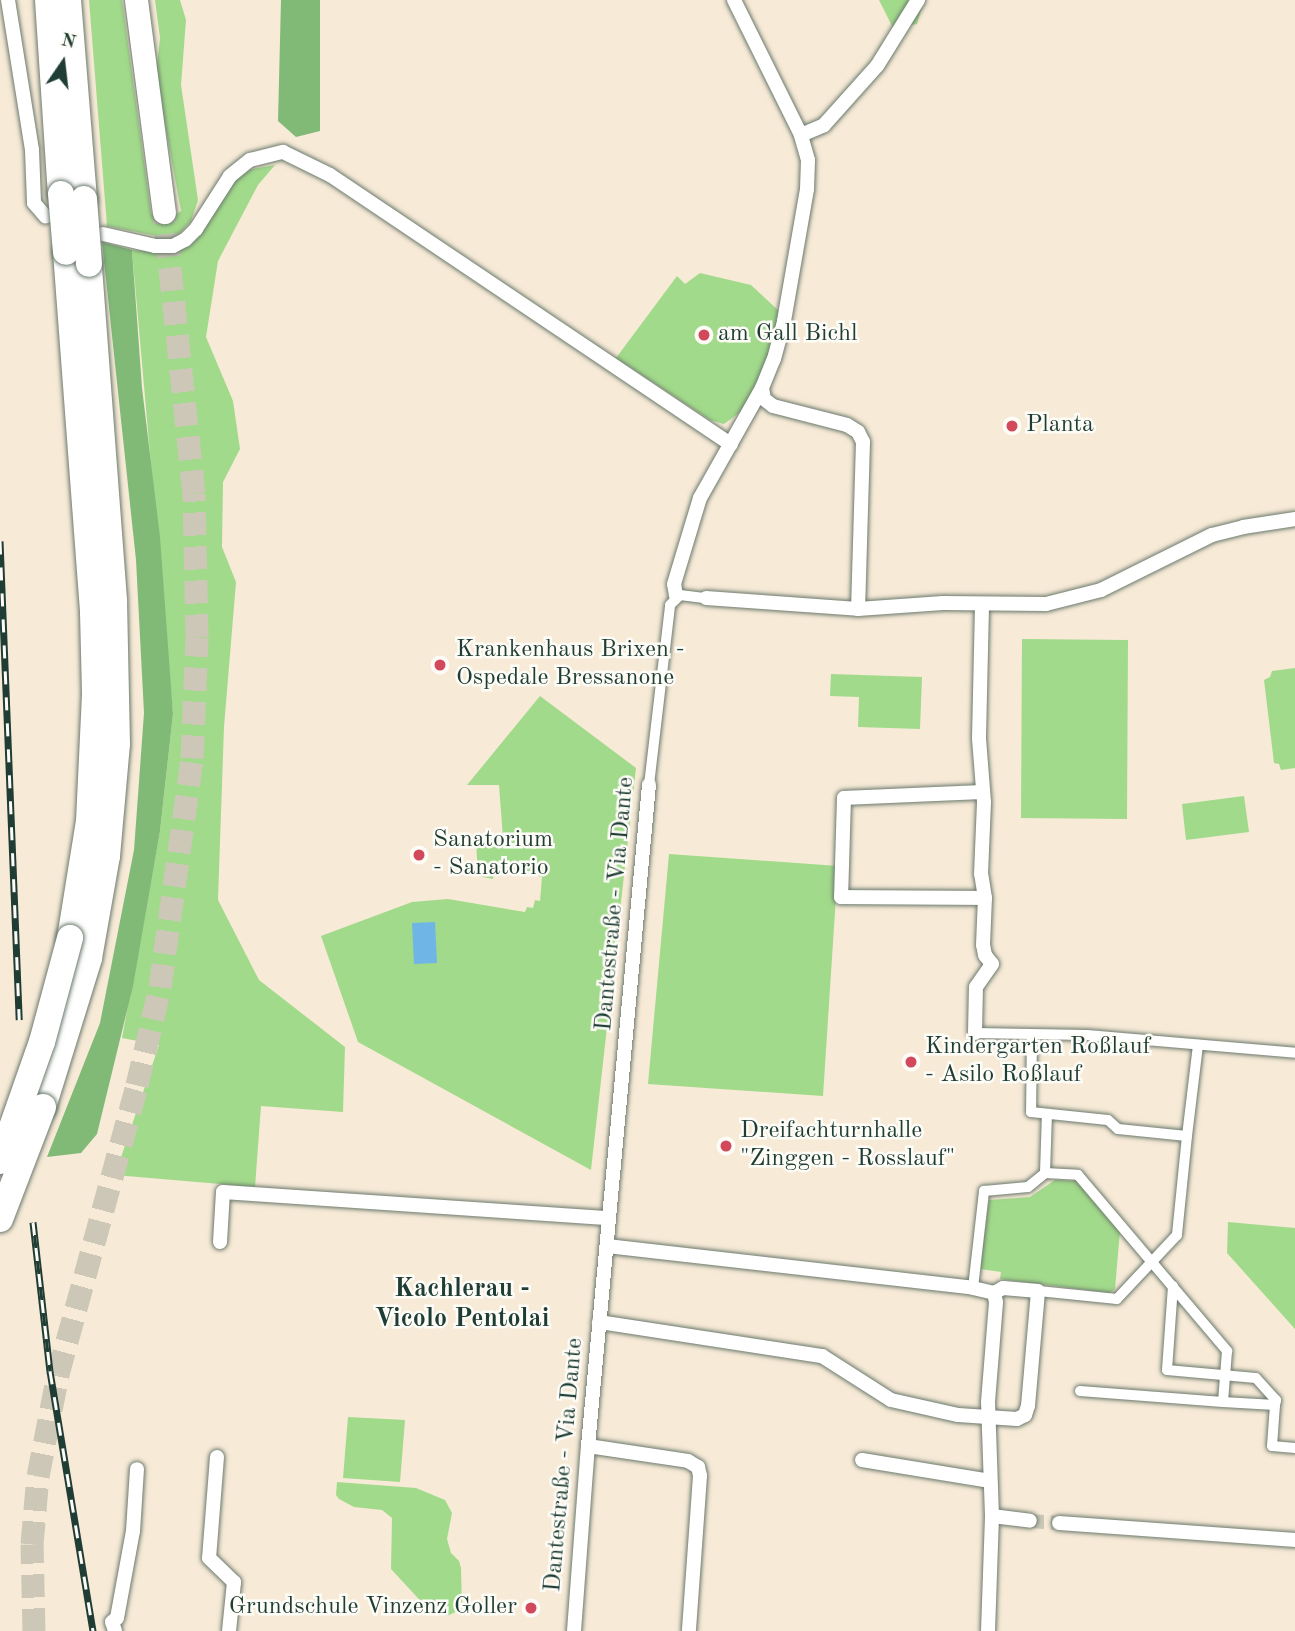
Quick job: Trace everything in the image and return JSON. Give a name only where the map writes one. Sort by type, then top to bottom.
[{"type":"highway","points":[[0,1219],[43,1107],[89,958],[107,856],[117,744],[114,600],[89,264],[73,196],[48,0]]},
{"type":"highway","points":[[0,1161],[42,1042],[70,938],[89,821],[95,694],[93,612],[65,252],[73,196],[68,0]]},
{"type":"main road","points":[[136,0],[164,212]]},
{"type":"street","points":[[8,0],[32,150],[34,203],[46,217]]},
{"type":"street","points":[[734,0],[802,135],[808,160],[807,189],[784,321],[774,359],[762,388],[700,498],[674,584],[676,596],[858,610],[943,603],[1046,604],[1101,590],[1212,535],[1295,519]]},
{"type":"street","points":[[802,135],[824,125],[877,66],[918,0]]},
{"type":"street","points":[[103,234],[155,246],[173,246],[196,229],[230,176],[250,160],[283,152],[330,175],[731,444]]},
{"type":"street","points":[[762,388],[764,400],[773,406],[847,425],[858,432],[863,442],[858,610]]},
{"type":"street","name":"Dantestraße - Via Dante","points":[[574,1631],[588,1446],[649,785],[669,610],[676,596]]},
{"type":"street","points":[[982,605],[979,737],[981,792],[984,802],[981,873],[985,898],[983,945],[985,955],[992,964],[976,987],[975,1033],[1087,1035],[1198,1045],[1212,1041],[1295,1054]]},
{"type":"street","points":[[981,792],[844,797],[841,897],[985,898]]},
{"type":"street","points":[[1032,1034],[1031,1112],[1108,1120],[1118,1129],[1188,1136]]},
{"type":"street","points":[[607,1246],[973,1287],[994,1293],[1003,1287],[1117,1299],[1177,1235],[1198,1045]]},
{"type":"street","points":[[1045,1173],[1047,1114]]},
{"type":"street","points":[[973,1287],[984,1191],[1028,1187],[1045,1173],[1078,1175],[1227,1351],[1223,1402]]},
{"type":"street","points":[[220,1242],[223,1192],[609,1219]]},
{"type":"street","points":[[1173,1286],[1167,1370],[1256,1378],[1276,1401],[1272,1446],[1295,1448]]},
{"type":"street","points":[[600,1322],[822,1356],[891,1399],[958,1415],[1017,1419],[1025,1415],[1038,1291]]},
{"type":"street","points":[[988,1631],[992,1516],[988,1417],[996,1302],[994,1293]]},
{"type":"street","points":[[1080,1391],[1275,1405]]},
{"type":"street","points":[[588,1446],[688,1461],[698,1467],[700,1476],[689,1631]]},
{"type":"street","points":[[217,1457],[209,1558],[234,1582],[229,1631]]},
{"type":"street","points":[[862,1460],[990,1481]]},
{"type":"street","points":[[115,1631],[112,1622],[117,1618],[133,1531],[137,1469]]},
{"type":"street","points":[[992,1516],[1030,1521]]},
{"type":"street","points":[[1059,1523],[1295,1540]]},
{"type":"green space","points":[[89,0],[122,0],[151,213],[166,220],[181,211],[156,75],[160,38],[155,0],[180,0],[186,20],[181,85],[198,200],[191,221],[180,233],[167,238],[107,226]]},
{"type":"green space","points":[[281,0],[320,0],[320,131],[296,137],[278,121]]},
{"type":"green space","points":[[879,0],[924,0],[917,24],[893,28]]},
{"type":"green space","points":[[275,165],[258,185],[218,261],[206,337],[233,401],[240,449],[223,482],[222,547],[236,582],[224,727],[218,900],[259,980],[345,1047],[343,1112],[261,1106],[255,1187],[115,1175],[159,1045],[122,1038],[160,831],[173,714],[132,250],[167,253],[191,245],[235,181],[247,170]]},
{"type":"green space","points":[[102,242],[132,250],[142,388],[160,537],[173,714],[160,831],[133,986],[97,1134],[81,1153],[47,1157],[100,1023],[134,850],[144,713],[136,560]]},
{"type":"green space","name":"am Gall Bichl","points":[[700,273],[751,285],[780,312],[767,363],[743,410],[724,424],[710,420],[616,358],[677,276],[685,284]]},
{"type":"green space","points":[[1022,639],[1128,640],[1127,819],[1021,818]]},
{"type":"green space","points":[[1295,668],[1295,768],[1281,770],[1279,764],[1274,763],[1264,680],[1270,677],[1272,671]]},
{"type":"green space","points":[[831,674],[922,677],[920,729],[858,727],[859,697],[830,696]]},
{"type":"green space","points":[[540,696],[636,768],[591,1170],[358,1042],[321,936],[412,902],[448,899],[525,912],[527,907],[533,908],[535,900],[540,901],[542,877],[503,868],[502,871],[494,870],[493,879],[478,876],[476,840],[503,838],[499,785],[467,785]]},
{"type":"green space","points":[[1244,796],[1249,832],[1186,840],[1182,804]]},
{"type":"green space","points":[[669,854],[838,866],[823,1096],[648,1084]]},
{"type":"green space","points":[[1055,1180],[1078,1181],[1120,1231],[1115,1289],[1109,1293],[1000,1279],[1001,1272],[980,1269],[989,1200],[1030,1197]]},
{"type":"green space","points":[[1228,1222],[1295,1228],[1295,1329],[1227,1253]]},
{"type":"green space","points":[[348,1417],[405,1420],[400,1482],[343,1478]]},
{"type":"green space","points":[[337,1482],[416,1488],[445,1500],[452,1513],[447,1539],[451,1553],[459,1561],[461,1568],[462,1609],[447,1616],[428,1609],[391,1569],[392,1518],[382,1510],[354,1507],[339,1499],[336,1495]]},
{"type":"water","points":[[435,922],[437,963],[414,964],[412,923]]},
{"type":"tunnel","points":[[34,1631],[32,1544],[38,1476],[58,1374],[137,1085],[160,987],[192,758],[197,637],[194,493],[164,212]]},
{"type":"tunnel","points":[[1030,1521],[1059,1523]]},
{"type":"railway","points":[[0,541],[19,1020]]},
{"type":"railway","points":[[33,1222],[50,1371],[93,1631]]},
{"type":"place","name":"am Gall Bichl","points":[[704,335]]},
{"type":"place","name":"Planta","points":[[1012,426]]},
{"type":"place","name":"Krankenhaus Brixen - Ospedale Bressanone","points":[[440,665]]},
{"type":"place","name":"Sanatorium - Sanatorio","points":[[419,855]]},
{"type":"place","name":"Kindergarten Roßlauf - Asilo Roßlauf","points":[[911,1062]]},
{"type":"place","name":"Dreifachturnhalle \"Zinggen - Rosslauf\"","points":[[726,1146]]},
{"type":"place","name":"Grundschule Vinzenz Goller","points":[[531,1608]]},
{"type":"district","name":"Kachlerau - Vicolo Pentolai","points":[[462,1305]]}]
